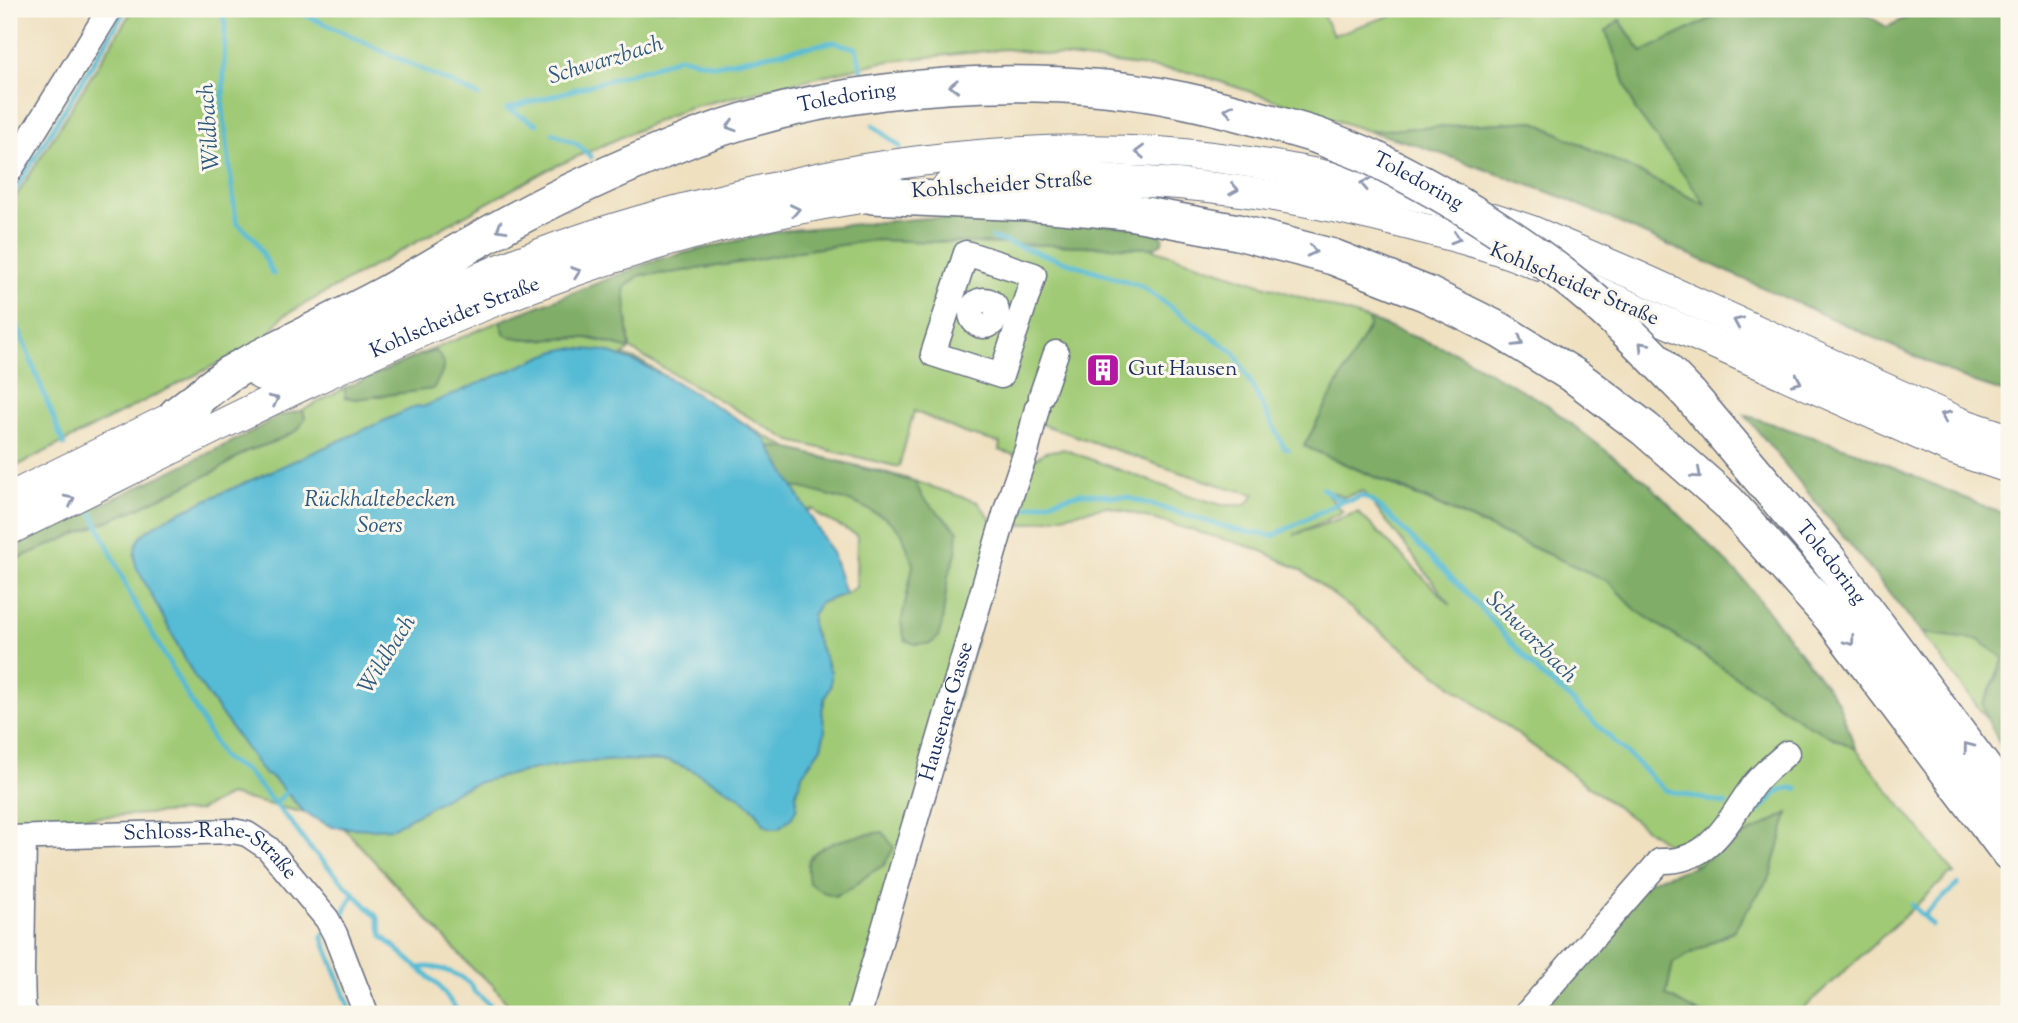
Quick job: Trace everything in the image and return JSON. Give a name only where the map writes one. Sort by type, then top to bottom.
[{"type":"highway","name":"Toledoring","points":[[177,414],[241,366],[385,294],[520,217],[673,146],[771,113],[871,94],[941,87],[1022,84],[1106,88],[1174,98],[1244,113],[1318,136],[1375,159],[1474,212],[1579,288],[1627,331],[1690,395],[1826,556],[2009,802]]},
{"type":"highway","name":"Toledoring","points":[[873,196],[1028,203],[1129,212],[1238,232],[1333,257],[1439,300],[1501,331],[1576,377],[1646,429],[1728,502],[1831,617],[2009,853]]},
{"type":"main road","name":"Kohlscheider Straße","points":[[9,498],[177,414],[385,317],[464,283],[552,250],[697,205],[866,169],[905,163],[1036,153],[1145,152],[1222,158],[1286,167],[1448,204],[1532,230],[1961,423],[2009,439]]},
{"type":"main road","name":"Kohlscheider Straße","points":[[9,530],[398,340],[481,306],[629,253],[707,230],[799,209],[873,196],[1028,181],[1160,181],[1224,187],[1369,214],[1452,236],[1534,263],[1937,443],[2009,468]]},
{"type":"street","points":[[9,172],[110,9]]},
{"type":"street","points":[[966,253],[997,263],[1034,275],[1001,376],[933,354],[966,253]]},
{"type":"street","points":[[966,364],[979,326],[991,325],[998,315],[996,305],[987,299],[997,263]]},
{"type":"street","name":"Hausener Gasse","points":[[859,1014],[1004,518],[1056,353]]},
{"type":"street","points":[[1526,1014],[1660,861],[1674,861],[1698,854],[1728,824],[1753,785],[1787,753]]},
{"type":"street","name":"Schloss-Rahe-Straße","points":[[16,838],[233,831],[247,834],[268,848],[331,927],[366,1014]]},
{"type":"street","points":[[16,838],[15,972],[26,1014]]},
{"type":"green space","points":[[133,9],[1320,9],[1333,35],[1410,9],[1731,9],[1642,53],[1620,20],[1606,31],[1635,109],[1708,206],[1533,121],[1368,131],[1194,73],[1005,49],[882,62],[687,108],[547,170],[283,316],[264,340],[9,470],[9,208]]},
{"type":"green space","points":[[1731,9],[1856,9],[1887,27],[1924,9],[2009,9],[2009,248],[2000,266],[2004,288],[2009,298],[2009,394],[1972,382],[1562,197],[1414,144],[1368,131],[1533,121],[1706,205],[1635,109],[1606,31],[1619,20],[1642,52]]},
{"type":"green space","points":[[927,218],[1065,220],[1150,229],[1163,237],[1162,243],[1153,248],[875,240],[744,262],[640,275],[624,288],[630,349],[587,338],[515,338],[505,335],[500,321],[659,259],[779,231]]},
{"type":"green space","points":[[875,240],[1150,248],[1367,319],[1370,325],[1304,446],[1608,581],[1636,610],[1808,725],[1856,749],[1955,874],[1949,875],[1798,1014],[1700,1014],[1666,995],[1673,962],[1733,931],[1787,814],[1734,841],[1694,867],[1687,852],[1664,842],[1453,687],[1301,570],[1258,549],[1107,506],[1009,528],[864,1014],[515,1014],[492,984],[473,969],[343,827],[393,828],[459,790],[480,782],[534,769],[618,760],[669,761],[692,770],[739,796],[756,811],[764,824],[796,794],[802,774],[821,747],[825,731],[822,711],[831,686],[831,672],[812,629],[812,615],[820,603],[856,587],[857,535],[820,516],[813,509],[168,626],[192,672],[221,714],[305,813],[229,795],[198,811],[9,822],[9,562],[134,510],[218,470],[247,451],[274,442],[305,418],[303,410],[345,388],[345,397],[356,399],[383,395],[435,351],[417,356],[500,321],[505,334],[535,340],[587,338],[630,349],[624,288],[640,275],[744,262]],"holes":[[[630,349],[791,441],[899,467],[914,411],[964,433],[1000,443],[999,450],[1018,456],[1030,420],[1167,468],[1255,494],[1246,505],[1222,505],[1063,449],[1045,452],[1033,460],[995,524],[978,502],[899,476],[793,450],[640,361],[623,355]],[[1323,489],[1344,497],[1363,491],[1451,605],[1358,512],[1294,535],[1343,512]]]},
{"type":"green space","points":[[1367,319],[1454,352],[1543,402],[1649,484],[1743,579],[1837,700],[1856,749],[1808,725],[1636,610],[1608,581],[1304,446],[1370,325]]},
{"type":"green space","points":[[436,351],[444,362],[442,373],[433,389],[356,399],[345,397],[345,388],[417,356]]},
{"type":"green space","points":[[303,410],[305,418],[298,430],[247,451],[218,470],[134,510],[9,562],[9,549],[242,437],[279,416]]},
{"type":"green space","points":[[1745,415],[1855,451],[2009,515],[2009,761],[1987,719],[1983,704],[2004,658],[1979,640],[1922,633]]},
{"type":"green space","points":[[750,443],[790,449],[915,482],[923,498],[958,531],[956,554],[948,576],[938,637],[930,644],[915,644],[905,640],[901,623],[913,565],[902,533],[886,518],[855,503],[802,488],[773,487]]},
{"type":"green space","points":[[1922,633],[1979,640],[2004,658],[1983,704],[1987,719]]},
{"type":"green space","points":[[1788,813],[1771,875],[1733,931],[1673,963],[1666,995],[1700,1014],[1539,1014],[1645,882],[1694,867],[1734,841]]},
{"type":"green space","points":[[883,832],[894,848],[884,865],[852,888],[835,896],[809,883],[809,860],[821,848],[842,840]]},
{"type":"water","name":"Rückhaltebecken Soers","points":[[570,348],[605,351],[641,364],[739,420],[765,439],[832,553],[845,594],[820,603],[812,615],[812,629],[831,672],[831,686],[822,711],[825,731],[821,747],[802,775],[796,794],[797,807],[792,817],[779,828],[771,828],[764,824],[756,811],[739,796],[692,770],[669,761],[618,760],[534,769],[480,782],[459,790],[393,828],[332,827],[305,813],[272,777],[265,775],[194,676],[136,566],[136,547],[139,540],[149,529],[173,515],[417,406],[423,407],[553,352]]},
{"type":"waterway","name":"Wildbach","points":[[9,200],[126,9]]},
{"type":"waterway","name":"Wildbach","points":[[221,9],[225,24],[223,108],[235,213],[237,223],[255,239],[273,274]]},
{"type":"waterway","name":"Schwarzbach","points":[[293,9],[479,96]]},
{"type":"waterway","name":"Schwarzbach","points":[[507,109],[680,57],[715,65],[833,42],[856,48],[862,71]]},
{"type":"waterway","points":[[507,109],[537,124]]},
{"type":"waterway","name":"Schwarzbach","points":[[873,125],[900,147]]},
{"type":"waterway","points":[[553,133],[577,144],[591,157]]},
{"type":"waterway","name":"Schwarzbach","points":[[993,238],[1141,286],[1235,353],[1284,447],[1288,449]]},
{"type":"waterway","name":"Wildbach","points":[[9,304],[64,445]]},
{"type":"waterway","name":"Schwarzbach","points":[[1322,488],[1340,500],[1349,501],[1361,496],[1381,508],[1469,595],[1541,675],[1566,695],[1665,790],[1726,804]]},
{"type":"waterway","points":[[1026,508],[1081,493],[1129,498],[1236,530],[1273,536],[1342,501]]},
{"type":"waterway","name":"Wildbach","points":[[93,514],[132,598],[223,758],[246,771],[309,847],[378,918],[382,936],[439,986],[456,1009],[464,1014]]},
{"type":"waterway","name":"Wildbach","points":[[276,803],[290,788]]},
{"type":"waterway","name":"Schwarzbach","points":[[1745,812],[1756,813],[1780,791],[1797,789]]},
{"type":"waterway","points":[[1923,916],[1958,884]]},
{"type":"waterway","points":[[337,922],[353,894]]},
{"type":"waterway","name":"Schwarzbach","points":[[1912,905],[1932,925]]},
{"type":"waterway","points":[[327,931],[322,936],[352,1014]]},
{"type":"waterway","points":[[420,968],[439,969],[461,977],[496,1014]]},
{"type":"place","name":"Gut Hausen","points":[[1103,370]]}]
